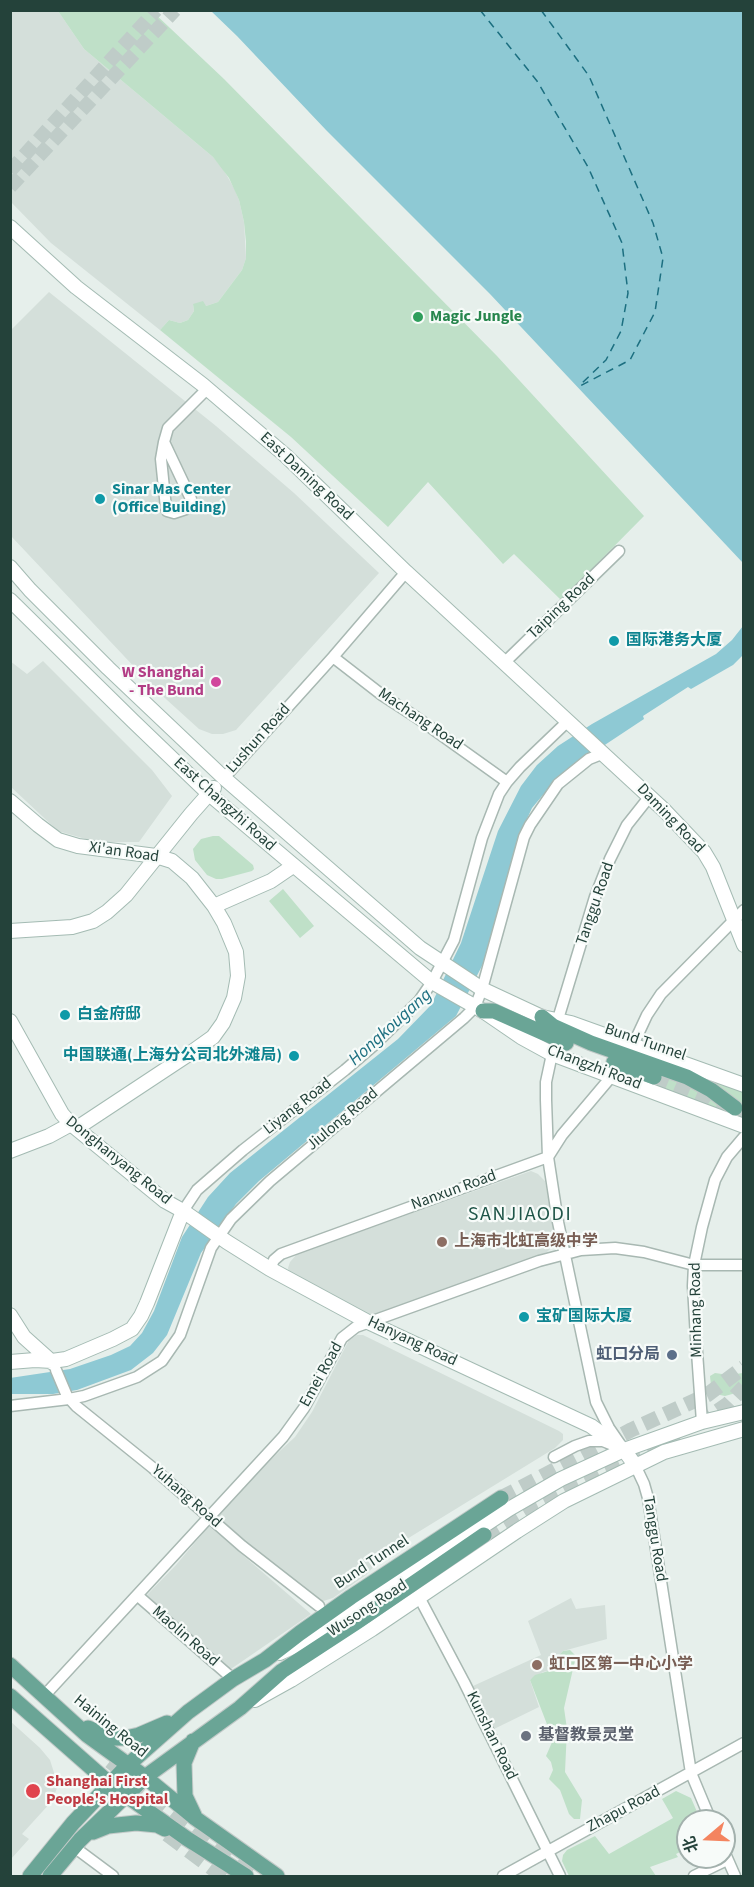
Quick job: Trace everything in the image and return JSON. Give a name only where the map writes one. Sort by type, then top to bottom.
[{"type":"main road","name":"East Daming Road","points":[[10,227],[76,286],[207,389],[285,455],[406,572],[597,747]]},
{"type":"main road","name":"East Changzhi Road","points":[[10,567],[108,668],[224,778],[420,948],[444,965]]},
{"type":"main road","points":[[12,606],[30,590]]},
{"type":"main road","name":"East Changzhi Road","points":[[12,606],[209,794],[435,984],[453,995]]},
{"type":"main road","name":"Daming Road","points":[[597,747],[650,796],[704,852],[739,914],[744,945]]},
{"type":"main road","name":"Lushun Road","points":[[10,931],[72,927],[93,921],[119,902],[224,778]]},
{"type":"main road","name":"Xi'an Road","points":[[10,801],[58,840],[78,846],[156,856],[172,861],[183,869],[214,906],[232,938],[238,964],[234,998],[223,1023],[213,1037],[201,1047],[74,1126],[10,1151]]},
{"type":"main road","points":[[214,906],[271,881],[292,866]]},
{"type":"main road","name":"Changzhi Road","points":[[444,965],[478,987],[542,1017],[558,1019],[744,1085]]},
{"type":"main road","name":"Changzhi Road","points":[[453,995],[552,1054],[744,1126]]},
{"type":"main road","name":"Bund Tunnel","points":[[475,1007],[494,1011],[570,1045],[654,1077]]},
{"type":"main road","name":"Bund Tunnel","points":[[542,1017],[553,1026],[591,1043],[687,1077],[711,1090],[735,1108]]},
{"type":"main road","name":"Donghanyang Road","points":[[10,1021],[56,1105],[74,1126],[165,1201],[202,1225]]},
{"type":"main road","name":"Hanyang Road","points":[[202,1225],[270,1269],[368,1322],[576,1418],[624,1450]]},
{"type":"main road","name":"Liyang Road","points":[[10,1362],[56,1371],[66,1359],[125,1333],[137,1323],[147,1304],[202,1225]]},
{"type":"main road","points":[[10,1315],[24,1337],[56,1371]]},
{"type":"main road","name":"Wusong Road","points":[[30,1876],[73,1823],[128,1765],[188,1712],[233,1679],[265,1660],[315,1637],[535,1493],[624,1450],[702,1422],[744,1412]]},
{"type":"main road","name":"Wusong Road","points":[[50,1876],[77,1843],[145,1778],[240,1708],[291,1680],[372,1629],[564,1501],[664,1452],[744,1429]]},
{"type":"main road","name":"Tanggu Road","points":[[624,1450],[635,1465]]},
{"type":"main road","name":"Bund Tunnel","points":[[265,1660],[300,1632],[501,1498]]},
{"type":"main road","points":[[240,1708],[282,1671],[484,1535]]},
{"type":"main road","name":"Haining Road","points":[[10,1665],[87,1735],[195,1818],[277,1876]]},
{"type":"main road","points":[[10,1696],[110,1784],[186,1838],[246,1876]]},
{"type":"main road","points":[[69,1718],[102,1735],[126,1738],[139,1736],[188,1712]]},
{"type":"main road","points":[[193,1741],[184,1763],[185,1796],[195,1818]]},
{"type":"main road","points":[[77,1843],[96,1830],[108,1826],[136,1823],[157,1826],[186,1838]]},
{"type":"street","points":[[164,442],[190,499],[190,504],[186,509],[174,513],[167,511],[166,508],[161,459],[164,442],[168,428],[207,389]]},
{"type":"street","name":"Taiping Road","points":[[504,663],[619,552]]},
{"type":"street","name":"Lushun Road","points":[[224,778],[406,572]]},
{"type":"street","name":"Machang Road","points":[[333,657],[382,695],[507,782]]},
{"type":"street","name":"Liyang Road","points":[[202,1225],[197,1190],[373,1046],[411,1011],[435,984],[460,924],[482,838],[499,794],[507,782],[573,725]]},
{"type":"street","name":"Jiulong Road","points":[[10,1406],[127,1382],[162,1361],[180,1335],[208,1253],[202,1225],[241,1208],[475,1007],[478,987],[524,837],[558,784],[589,759],[597,747]]},
{"type":"street","name":"Tanggu Road","points":[[558,1019],[595,897],[610,860],[627,825],[650,796]]},
{"type":"street","points":[[633,1045],[647,1015],[661,994],[739,914]]},
{"type":"street","name":"Tanggu Road","points":[[552,1054],[546,1082],[548,1157],[564,1254],[596,1402],[609,1428],[624,1450]]},
{"type":"street","points":[[548,1157],[562,1135],[611,1077]]},
{"type":"street","name":"Minhang Road","points":[[702,1422],[693,1286],[694,1265],[716,1180],[727,1157],[744,1137]]},
{"type":"street","name":"Nanxun Road","points":[[270,1269],[274,1260],[281,1254],[548,1157]]},
{"type":"street","name":"Emei Road","points":[[44,1696],[270,1451],[294,1422],[321,1379],[342,1338],[356,1327],[539,1261],[581,1250],[615,1248],[644,1252],[694,1265],[744,1265]]},
{"type":"street","points":[[56,1371],[67,1396]]},
{"type":"street","name":"Yuhang Road","points":[[67,1396],[242,1546],[319,1606]]},
{"type":"street","points":[[554,1457],[575,1446],[596,1440],[624,1450]]},
{"type":"street","name":"Tanggu Road","points":[[635,1465],[648,1498],[691,1773],[706,1809]]},
{"type":"street","name":"Maolin Road","points":[[136,1595],[233,1679]]},
{"type":"street","name":"Kunshan Road","points":[[419,1597],[464,1682],[560,1876]]},
{"type":"street","name":"Zhapu Road","points":[[504,1876],[744,1743]]},
{"type":"street","points":[[77,1843],[113,1876]]},
{"type":"shaded area","points":[[10,11],[58,11],[84,49],[222,167],[239,200],[244,222],[246,258],[242,270],[218,302],[206,306],[193,304],[194,311],[188,320],[180,323],[169,320],[160,330],[51,243],[11,202]]},
{"type":"shaded area","points":[[49,292],[216,426],[294,493],[379,573],[236,730],[223,734],[212,734],[199,729],[156,690],[11,536],[11,330]]},
{"type":"shaded area","points":[[10,661],[27,674],[43,661],[152,770],[172,796],[139,842],[96,842],[58,831],[11,787]]},
{"type":"shaded area","name":"上海市北虹高级中学","points":[[531,1171],[545,1181],[555,1237],[553,1246],[547,1252],[369,1318],[289,1273],[290,1262],[297,1254]]},
{"type":"shaded area","points":[[357,1335],[363,1335],[559,1431],[563,1434],[563,1440],[555,1448],[389,1550],[366,1575],[333,1598],[317,1603],[218,1525],[219,1517],[221,1512],[268,1462],[295,1437],[312,1412],[349,1340]]},
{"type":"shaded area","points":[[209,1526],[311,1614],[228,1671],[147,1595]]},
{"type":"shaded area","name":"虹口区第一中心小学","points":[[571,1598],[576,1609],[605,1605],[607,1639],[563,1651],[558,1656],[555,1669],[543,1672],[530,1680],[539,1707],[494,1729],[473,1686],[541,1655],[528,1621]]},
{"type":"shaded area","name":"Shanghai First People's Hospital","points":[[10,1721],[50,1760],[57,1788],[52,1801],[22,1834],[29,1839],[11,1859]]},
{"type":"green space","points":[[58,11],[152,11],[224,79],[497,356],[644,516],[561,600],[514,554],[503,564],[428,482],[388,527],[291,437],[160,330],[169,320],[180,323],[188,320],[194,311],[193,304],[203,301],[206,306],[218,302],[242,270],[246,258],[246,242],[239,200],[229,178],[213,157],[84,49]]},
{"type":"green space","points":[[219,836],[253,865],[254,869],[222,879],[207,875],[195,860],[193,849],[201,839]]},
{"type":"green space","points":[[283,889],[314,926],[300,938],[269,901]]},
{"type":"green space","points":[[656,1070],[705,1081],[701,1074],[743,1092],[743,1112],[739,1117],[674,1093],[651,1081]]},
{"type":"green space","points":[[715,1373],[729,1375],[743,1373],[743,1391],[725,1396],[715,1394],[710,1376]]},
{"type":"green space","points":[[570,1650],[576,1656],[564,1708],[567,1729],[565,1772],[582,1800],[580,1819],[574,1819],[569,1814],[560,1790],[549,1779],[553,1770],[546,1756],[553,1740],[530,1680],[535,1675],[555,1669],[558,1656],[563,1651]]},
{"type":"green space","points":[[676,1791],[691,1798],[696,1809],[676,1809],[676,1858],[650,1867],[656,1876],[569,1876],[562,1861],[567,1850],[595,1836],[609,1854],[673,1818],[662,1799]]},
{"type":"water","points":[[211,11],[743,11],[743,563],[490,294]]},
{"type":"water","points":[[743,626],[743,655],[733,665],[691,689],[688,687],[643,716],[644,719],[570,768],[532,808],[518,838],[483,964],[456,1016],[259,1181],[236,1204],[201,1253],[167,1335],[153,1353],[131,1370],[77,1390],[53,1394],[11,1394],[10,1378],[70,1369],[130,1346],[142,1333],[154,1311],[182,1237],[208,1197],[230,1173],[398,1039],[431,1005],[461,943],[498,831],[521,786],[537,765],[558,746],[592,724],[716,654]]},
{"type":"ferry route","points":[[480,10],[537,81],[588,167],[622,243],[628,293],[621,331],[606,360],[580,385]]},
{"type":"ferry route","points":[[541,10],[589,76],[653,223],[663,258],[655,312],[630,360],[578,387]]},
{"type":"tunnel","points":[[10,171],[156,10]]},
{"type":"tunnel","points":[[10,187],[175,10]]},
{"type":"tunnel","points":[[654,1077],[707,1099],[744,1123]]},
{"type":"tunnel","points":[[501,1498],[631,1430],[707,1395],[744,1367]]},
{"type":"tunnel","points":[[699,1424],[728,1404],[744,1387]]},
{"type":"tunnel","points":[[484,1535],[524,1511],[679,1436]]},
{"type":"tunnel","points":[[111,1760],[257,1876]]},
{"type":"tunnel","points":[[168,1833],[225,1876]]},
{"type":"place","name":"Magic Jungle","points":[[418,317]]},
{"type":"place","name":"Sinar Mas Center (Office Building)","points":[[100,499]]},
{"type":"place","name":"国际港务大厦","points":[[614,641]]},
{"type":"place","name":"W Shanghai - The Bund","points":[[216,682]]},
{"type":"place","name":"白金府邸","points":[[65,1015]]},
{"type":"place","name":"中国联通(上海分公司北外滩局)","points":[[294,1056]]},
{"type":"place","name":"上海市北虹高级中学","points":[[442,1242]]},
{"type":"place","name":"宝矿国际大厦","points":[[524,1317]]},
{"type":"place","name":"虹口分局","points":[[672,1355]]},
{"type":"place","name":"虹口区第一中心小学","points":[[537,1665]]},
{"type":"place","name":"基督教景灵堂","points":[[526,1736]]},
{"type":"place","name":"Shanghai First People's Hospital","points":[[33,1791]]},
{"type":"district","name":"SANJIAODI","points":[[520,1216]]},
{"type":"water label","name":"Hongkougang","points":[[391,1028]]}]
